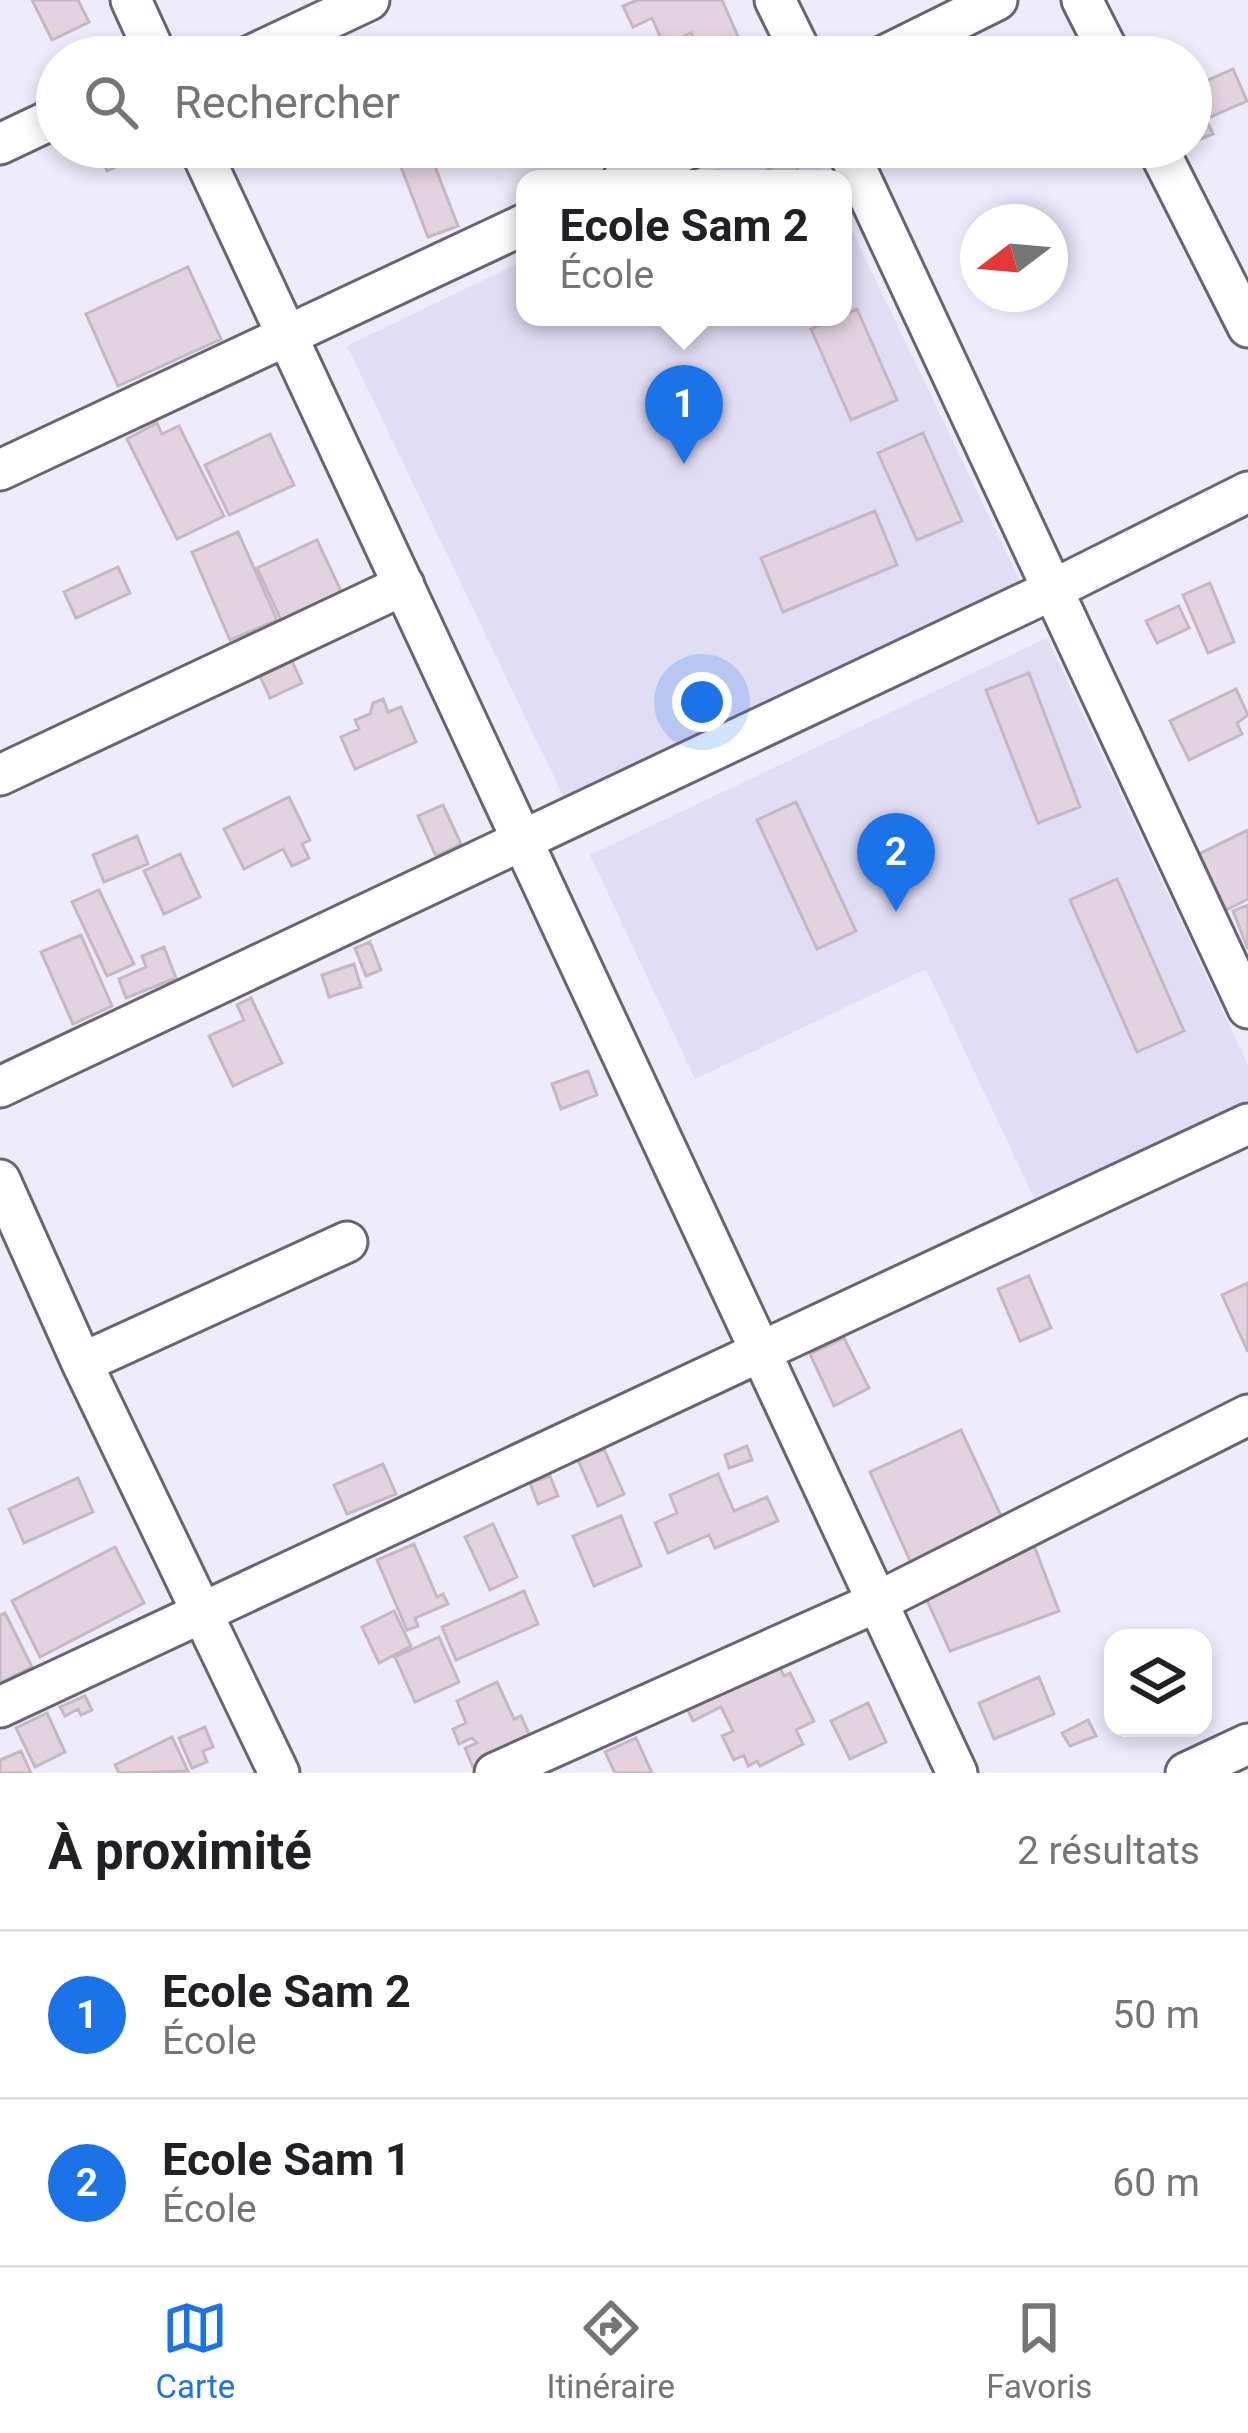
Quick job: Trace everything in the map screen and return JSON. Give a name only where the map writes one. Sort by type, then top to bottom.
[{"type":"street","points":[[131,0],[148,36]]},
{"type":"street","points":[[293,36],[369,0]]},
{"type":"street","points":[[775,0],[793,36]]},
{"type":"street","points":[[924,36],[997,0]]},
{"type":"street","points":[[1082,0],[1100,36]]},
{"type":"street","points":[[0,144],[36,127]]},
{"type":"street","points":[[209,168],[957,1773]]},
{"type":"street","points":[[856,168],[1248,1008]]},
{"type":"street","points":[[1168,168],[1248,327]]},
{"type":"street","points":[[0,470],[516,228]]},
{"type":"street","points":[[0,1087],[1050,591],[1248,492]]},
{"type":"street","points":[[0,776],[404,585]]},
{"type":"street","points":[[0,1707],[1248,1124]]},
{"type":"street","points":[[0,1180],[82,1363],[279,1773]]},
{"type":"street","points":[[82,1363],[347,1241]]},
{"type":"street","points":[[495,1773],[877,1602],[1248,1415]]},
{"type":"street","points":[[1186,1773],[1248,1744]]},
{"type":"shaded area","points":[[822,168],[823,170],[712,170]]},
{"type":"shaded area","points":[[852,231],[1021,583],[566,802],[347,346],[516,264],[516,326],[852,326]]},
{"type":"shaded area","points":[[1047,638],[1248,1065],[1248,1100],[1035,1200],[926,969],[695,1079],[590,855]]},
{"type":"building","points":[[32,0],[78,0],[89,22],[50,36]]},
{"type":"building","points":[[637,0],[722,0],[738,36],[660,36],[652,18],[633,27],[623,6]]},
{"type":"building","points":[[1233,69],[1247,101],[1212,116],[1212,78]]},
{"type":"building","points":[[401,168],[436,168],[458,226],[428,237]]},
{"type":"building","points":[[188,267],[221,339],[118,386],[86,314]]},
{"type":"building","points":[[857,309],[897,400],[851,420],[811,329],[852,326],[852,311]]},
{"type":"building","points":[[157,423],[162,434],[179,426],[224,516],[177,539],[127,439]]},
{"type":"building","points":[[923,433],[962,521],[917,540],[878,453]]},
{"type":"building","points":[[270,434],[294,485],[229,515],[205,465]]},
{"type":"building","points":[[875,511],[897,565],[783,612],[761,558]]},
{"type":"building","points":[[238,532],[277,620],[230,640],[192,552]]},
{"type":"building","points":[[317,540],[342,593],[282,622],[257,568]]},
{"type":"building","points":[[118,567],[130,593],[76,618],[64,592]]},
{"type":"building","points":[[1210,583],[1234,642],[1208,653],[1183,595]]},
{"type":"building","points":[[1179,606],[1189,628],[1157,643],[1146,621]]},
{"type":"building","points":[[292,661],[302,683],[270,698],[260,676]]},
{"type":"building","points":[[1029,673],[1080,807],[1038,823],[986,690]]},
{"type":"building","points":[[1236,689],[1248,715],[1237,723],[1242,734],[1189,760],[1170,721]]},
{"type":"building","points":[[383,699],[388,712],[401,707],[416,742],[355,769],[341,737],[359,729],[355,720],[370,714],[373,703]]},
{"type":"building","points":[[289,797],[310,840],[302,844],[309,858],[292,866],[283,849],[244,869],[224,829]]},
{"type":"building","points":[[796,802],[856,931],[817,949],[757,820]]},
{"type":"building","points":[[443,805],[461,844],[436,856],[418,816]]},
{"type":"building","points":[[1248,830],[1248,899],[1226,910],[1199,854]]},
{"type":"building","points":[[137,836],[148,864],[104,882],[93,855]]},
{"type":"building","points":[[180,854],[200,897],[164,914],[144,871]]},
{"type":"building","points":[[1117,879],[1184,1031],[1137,1052],[1070,900]]},
{"type":"building","points":[[99,890],[134,964],[107,976],[72,902]]},
{"type":"building","points":[[1248,905],[1248,949],[1233,911]]},
{"type":"building","points":[[81,935],[112,1006],[73,1024],[41,952]]},
{"type":"building","points":[[370,942],[381,970],[366,976],[355,948]]},
{"type":"building","points":[[164,947],[176,978],[126,998],[119,979],[146,967],[142,956]]},
{"type":"building","points":[[354,964],[361,987],[329,997],[322,975]]},
{"type":"building","points":[[251,998],[282,1063],[233,1086],[209,1036],[244,1020],[237,1005]]},
{"type":"building","points":[[588,1071],[597,1095],[561,1109],[552,1084]]},
{"type":"building","points":[[1029,1276],[1051,1328],[1020,1341],[998,1289]]},
{"type":"building","points":[[1248,1283],[1248,1352],[1222,1295]]},
{"type":"building","points":[[844,1338],[869,1388],[834,1406],[810,1354]]},
{"type":"building","points":[[961,1430],[1003,1520],[911,1563],[870,1472]]},
{"type":"building","points":[[747,1446],[752,1460],[729,1468],[725,1455]]},
{"type":"building","points":[[604,1449],[624,1494],[598,1506],[578,1460]]},
{"type":"building","points":[[383,1464],[396,1494],[347,1514],[334,1485]]},
{"type":"building","points":[[718,1474],[734,1511],[767,1497],[778,1521],[715,1548],[709,1535],[668,1553],[655,1523],[677,1513],[670,1495]]},
{"type":"building","points":[[550,1476],[558,1496],[538,1504],[530,1483]]},
{"type":"building","points":[[78,1478],[93,1512],[24,1543],[9,1509]]},
{"type":"building","points":[[621,1516],[641,1566],[594,1586],[573,1536]]},
{"type":"building","points":[[493,1524],[517,1577],[490,1590],[465,1537]]},
{"type":"building","points":[[1030,1535],[1059,1611],[950,1651],[921,1587]]},
{"type":"building","points":[[414,1544],[437,1597],[443,1594],[448,1604],[415,1618],[418,1626],[407,1630],[377,1560]]},
{"type":"building","points":[[115,1547],[144,1603],[40,1657],[12,1601]]},
{"type":"building","points":[[524,1591],[538,1624],[456,1660],[442,1627]]},
{"type":"building","points":[[394,1611],[411,1646],[379,1663],[362,1627]]},
{"type":"building","points":[[5,1613],[32,1667],[0,1683],[0,1615]]},
{"type":"building","points":[[439,1637],[459,1682],[415,1702],[395,1657]]},
{"type":"building","points":[[776,1660],[784,1676],[790,1673],[814,1721],[796,1730],[803,1744],[760,1766],[757,1761],[748,1766],[744,1755],[734,1760],[722,1736],[733,1731],[721,1707],[693,1721],[686,1706]]},
{"type":"building","points":[[1039,1677],[1054,1714],[994,1739],[979,1703]]},
{"type":"building","points":[[497,1682],[514,1719],[521,1716],[532,1740],[473,1767],[465,1748],[477,1743],[472,1738],[459,1744],[453,1729],[466,1723],[457,1701]]},
{"type":"building","points":[[85,1696],[92,1710],[81,1715],[78,1709],[65,1716],[60,1707]]},
{"type":"building","points":[[868,1703],[886,1742],[850,1759],[831,1721]]},
{"type":"building","points":[[47,1713],[65,1752],[35,1767],[16,1728]]},
{"type":"building","points":[[1088,1720],[1096,1736],[1070,1746],[1062,1733]]},
{"type":"building","points":[[205,1727],[213,1747],[203,1751],[207,1762],[192,1768],[179,1738]]},
{"type":"building","points":[[172,1737],[188,1771],[119,1773],[115,1765]]},
{"type":"building","points":[[636,1738],[652,1773],[615,1773],[605,1752]]},
{"type":"building","points":[[21,1751],[31,1773],[0,1773],[0,1760]]},
{"type":"place","name":"Ecole Sam 2","points":[[684,464]]},
{"type":"place","name":"Ecole Sam 1","points":[[896,912]]}]
